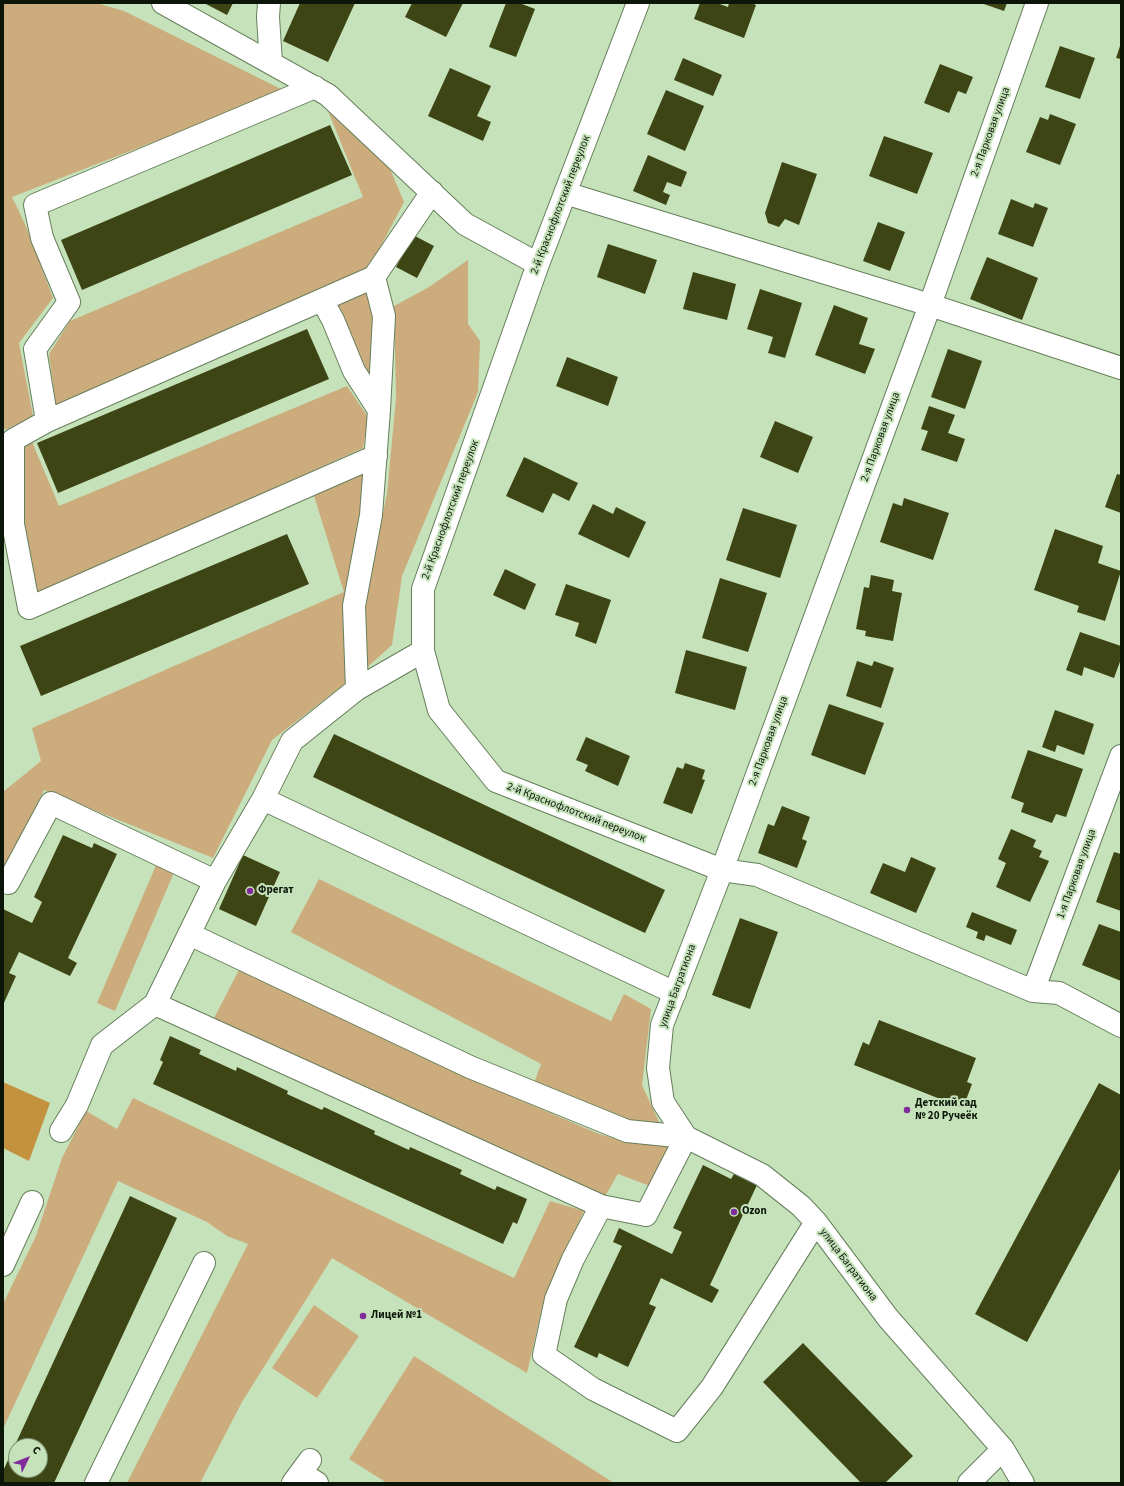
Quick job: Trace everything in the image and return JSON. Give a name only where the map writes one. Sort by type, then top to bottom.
[{"type":"street","points":[[163,3],[328,95],[465,224],[538,264]]},
{"type":"street","points":[[269,3],[268,17],[271,63]]},
{"type":"street","name":"2-й Краснофлотский переулок","points":[[638,3],[538,264],[423,589],[423,651],[439,710],[496,781],[722,870]]},
{"type":"street","name":"2-я Парковая улица","points":[[722,870],[930,306],[1037,3]]},
{"type":"street","points":[[47,421],[35,349],[69,302],[42,238],[35,206],[315,87]]},
{"type":"street","points":[[376,456],[29,608],[13,524],[13,440],[47,421],[374,277],[432,192]]},
{"type":"street","points":[[565,193],[930,306],[1121,368]]},
{"type":"street","points":[[357,689],[354,606],[371,515],[384,316],[374,277]]},
{"type":"street","points":[[322,300],[333,320],[354,371],[379,410]]},
{"type":"street","points":[[61,1131],[78,1105],[102,1045],[155,1004],[215,881],[263,799],[292,741],[357,689],[423,651]]},
{"type":"street","name":"1-я Парковая улица","points":[[1033,992],[1121,756]]},
{"type":"street","points":[[263,799],[674,993]]},
{"type":"street","points":[[8,883],[51,803],[215,881]]},
{"type":"street","points":[[722,870],[757,875],[1033,992],[1059,993],[1121,1026]]},
{"type":"street","name":"улица Багратиона","points":[[722,870],[662,1025],[658,1068],[663,1102],[686,1137],[762,1175],[801,1206],[816,1222],[888,1318],[1002,1450],[1024,1483]]},
{"type":"street","points":[[155,1004],[601,1206],[646,1215],[686,1137],[628,1131],[613,1125],[470,1066],[189,934]]},
{"type":"street","points":[[3,1265],[32,1202]]},
{"type":"street","points":[[601,1206],[573,1259],[556,1299],[544,1355],[593,1389],[677,1431],[712,1387],[816,1222]]},
{"type":"street","points":[[96,1483],[204,1263]]},
{"type":"street","points":[[969,1483],[1002,1450]]},
{"type":"shaded area","points":[[3,3],[96,3],[124,11],[285,91],[12,197],[25,224],[53,298],[19,343],[33,416],[7,429],[3,429]]},
{"type":"shaded area","points":[[324,101],[388,164],[404,202],[370,267],[56,406],[49,354],[70,321],[363,197]]},
{"type":"shaded area","points":[[468,260],[468,324],[480,341],[478,392],[402,576],[392,645],[363,671],[365,599],[387,494],[396,398],[394,306],[429,287]]},
{"type":"shaded area","points":[[368,289],[377,320],[371,383],[334,303]]},
{"type":"shaded area","points":[[347,386],[368,417],[363,448],[37,595],[20,521],[18,444],[30,437],[59,506]]},
{"type":"shaded area","points":[[364,472],[362,513],[345,592],[347,682],[272,740],[213,858],[44,790],[3,870],[3,792],[41,761],[32,728],[344,592],[314,496]]},
{"type":"shaded area","points":[[157,863],[175,870],[115,1011],[97,1003]]},
{"type":"shaded area","points":[[319,879],[611,1021],[624,994],[651,1009],[642,1085],[661,1126],[620,1119],[534,1083],[541,1064],[291,932]]},
{"type":"shaded area","points":[[240,968],[464,1076],[599,1134],[624,1141],[673,1144],[650,1186],[618,1174],[604,1198],[212,1022]]},
{"type":"shaded area","points":[[3,1082],[50,1103],[29,1161],[3,1148]]},
{"type":"shaded area","points":[[133,1098],[514,1278],[550,1201],[584,1211],[543,1303],[527,1373],[332,1258],[242,1402],[200,1483],[127,1483],[248,1244],[227,1236],[207,1222],[118,1181],[3,1429],[3,1304],[36,1236],[62,1158],[86,1111],[117,1129]]},
{"type":"shaded area","points":[[314,1305],[359,1336],[317,1398],[272,1368]]},
{"type":"shaded area","points":[[414,1356],[614,1483],[387,1483],[349,1459]]},
{"type":"building","points":[[204,3],[233,3],[227,15]]},
{"type":"building","points":[[300,3],[355,3],[328,62],[283,41]]},
{"type":"building","points":[[412,3],[463,3],[446,37],[405,17]]},
{"type":"building","points":[[506,3],[523,3],[522,4],[535,9],[516,57],[489,47]]},
{"type":"building","points":[[700,3],[717,3],[728,7],[729,3],[751,3],[756,5],[744,38],[694,19]]},
{"type":"building","points":[[981,3],[1007,3],[1004,11]]},
{"type":"building","points":[[1121,43],[1121,59],[1116,58]]},
{"type":"building","points":[[1060,46],[1095,58],[1080,99],[1045,87]]},
{"type":"building","points":[[683,58],[722,75],[713,96],[674,80]]},
{"type":"building","points":[[940,64],[973,77],[966,94],[958,91],[949,113],[924,103]]},
{"type":"building","points":[[450,68],[491,86],[477,116],[491,122],[483,141],[428,116]]},
{"type":"building","points":[[666,90],[704,106],[685,151],[647,134]]},
{"type":"building","points":[[1050,114],[1076,124],[1060,165],[1026,152],[1040,117],[1048,120]]},
{"type":"building","points":[[330,125],[352,175],[82,290],[61,240]]},
{"type":"building","points":[[884,136],[933,153],[917,194],[869,176]]},
{"type":"building","points":[[648,155],[687,172],[681,187],[667,182],[663,192],[670,195],[666,205],[633,191]]},
{"type":"building","points":[[782,162],[817,174],[799,225],[785,219],[779,227],[768,223],[765,213]]},
{"type":"building","points":[[1011,199],[1033,208],[1035,203],[1048,208],[1033,247],[998,234]]},
{"type":"building","points":[[878,222],[905,232],[890,271],[863,261]]},
{"type":"building","points":[[413,235],[434,246],[417,278],[396,267]]},
{"type":"building","points":[[608,244],[657,260],[645,294],[597,277]]},
{"type":"building","points":[[987,257],[1038,278],[1022,320],[970,299]]},
{"type":"building","points":[[693,272],[736,284],[727,320],[683,309]]},
{"type":"building","points":[[760,289],[802,303],[785,358],[768,353],[773,337],[747,329]]},
{"type":"building","points":[[834,305],[868,318],[859,344],[875,349],[865,374],[815,355]]},
{"type":"building","points":[[307,329],[329,379],[58,493],[37,443]]},
{"type":"building","points":[[948,349],[982,361],[965,409],[931,397]]},
{"type":"building","points":[[567,357],[618,377],[608,406],[556,386]]},
{"type":"building","points":[[929,406],[955,415],[948,433],[965,439],[957,462],[921,450],[928,431],[921,429]]},
{"type":"building","points":[[775,421],[813,437],[798,473],[760,457]]},
{"type":"building","points":[[524,457],[578,483],[569,501],[553,493],[543,513],[506,496]]},
{"type":"building","points":[[1117,474],[1121,475],[1121,513],[1105,507]]},
{"type":"building","points":[[904,498],[949,513],[933,560],[880,542],[893,503],[902,506]]},
{"type":"building","points":[[593,504],[613,514],[616,507],[646,522],[629,558],[578,534]]},
{"type":"building","points":[[743,508],[797,525],[780,578],[726,560]]},
{"type":"building","points":[[1055,529],[1103,546],[1098,563],[1121,571],[1105,621],[1077,612],[1079,606],[1034,590]]},
{"type":"building","points":[[287,534],[309,584],[41,696],[20,646]]},
{"type":"building","points":[[505,569],[536,584],[525,610],[493,595]]},
{"type":"building","points":[[871,575],[894,580],[892,591],[902,593],[893,641],[865,636],[866,631],[856,629],[864,587],[869,588]]},
{"type":"building","points":[[720,578],[767,593],[748,652],[702,638]]},
{"type":"building","points":[[566,584],[611,600],[596,644],[575,636],[579,623],[555,615]]},
{"type":"building","points":[[1080,632],[1121,646],[1121,659],[1114,678],[1084,667],[1082,676],[1066,670]]},
{"type":"building","points":[[686,650],[747,667],[735,710],[675,693]]},
{"type":"building","points":[[857,661],[872,666],[874,661],[894,668],[881,708],[846,696]]},
{"type":"building","points":[[829,704],[884,723],[865,775],[811,755]]},
{"type":"building","points":[[1055,710],[1094,724],[1084,755],[1057,745],[1055,752],[1042,747]]},
{"type":"building","points":[[334,734],[665,890],[645,933],[313,777]]},
{"type":"building","points":[[586,737],[630,756],[618,786],[585,771],[588,765],[576,760]]},
{"type":"building","points":[[1028,750],[1083,769],[1066,817],[1056,814],[1052,823],[1021,812],[1024,803],[1011,798]]},
{"type":"building","points":[[685,763],[705,770],[702,779],[705,780],[692,814],[663,803],[677,767],[683,769]]},
{"type":"building","points":[[782,806],[810,817],[802,839],[807,841],[797,868],[758,853],[768,824],[774,826]]},
{"type":"building","points":[[1011,829],[1036,840],[1033,847],[1042,851],[1039,857],[1049,861],[1030,902],[996,887],[1006,863],[998,859]]},
{"type":"building","points":[[63,835],[92,848],[94,843],[117,854],[68,958],[77,963],[70,976],[19,952],[9,973],[16,976],[3,1005],[3,909],[32,923],[42,902],[34,897]]},
{"type":"building","points":[[1114,852],[1121,854],[1121,911],[1096,902]]},
{"type":"building","name":"Фрегат","points":[[243,855],[280,872],[256,926],[219,909]]},
{"type":"building","points":[[911,857],[936,868],[916,913],[870,893],[883,863],[905,872]]},
{"type":"building","points":[[972,912],[1017,930],[1011,945],[986,935],[984,941],[976,938],[978,932],[966,927]]},
{"type":"building","points":[[740,918],[778,932],[750,1009],[712,995]]},
{"type":"building","points":[[1099,924],[1121,932],[1121,981],[1082,965]]},
{"type":"building","points":[[879,1020],[976,1058],[967,1082],[972,1084],[963,1108],[854,1065],[863,1042],[869,1045]]},
{"type":"building","points":[[170,1036],[201,1050],[199,1054],[236,1071],[237,1067],[288,1091],[287,1094],[322,1110],[324,1107],[375,1131],[374,1134],[409,1150],[410,1147],[462,1170],[460,1174],[495,1190],[497,1186],[527,1199],[517,1224],[513,1222],[503,1244],[153,1084],[163,1062],[160,1060]]},
{"type":"building","points":[[1099,1083],[1121,1095],[1121,1167],[1027,1342],[975,1314]]},
{"type":"building","points":[[703,1165],[731,1179],[734,1174],[757,1185],[710,1285],[719,1290],[712,1303],[661,1278],[649,1304],[656,1307],[628,1367],[599,1353],[597,1358],[574,1347],[622,1246],[613,1242],[619,1228],[672,1254],[682,1232],[673,1228]]},
{"type":"building","points":[[130,1196],[177,1218],[54,1483],[3,1483],[3,1471],[8,1460],[8,1478],[48,1478],[48,1438],[18,1438]]},
{"type":"building","points":[[803,1343],[913,1456],[885,1483],[861,1483],[763,1382]]},
{"type":"place","name":"Фрегат","points":[[250,891]]},
{"type":"place","name":"Детский сад № 20 Ручеёк","points":[[907,1110]]},
{"type":"place","name":"Ozon","points":[[734,1212]]},
{"type":"place","name":"Лицей №1","points":[[363,1316]]}]
